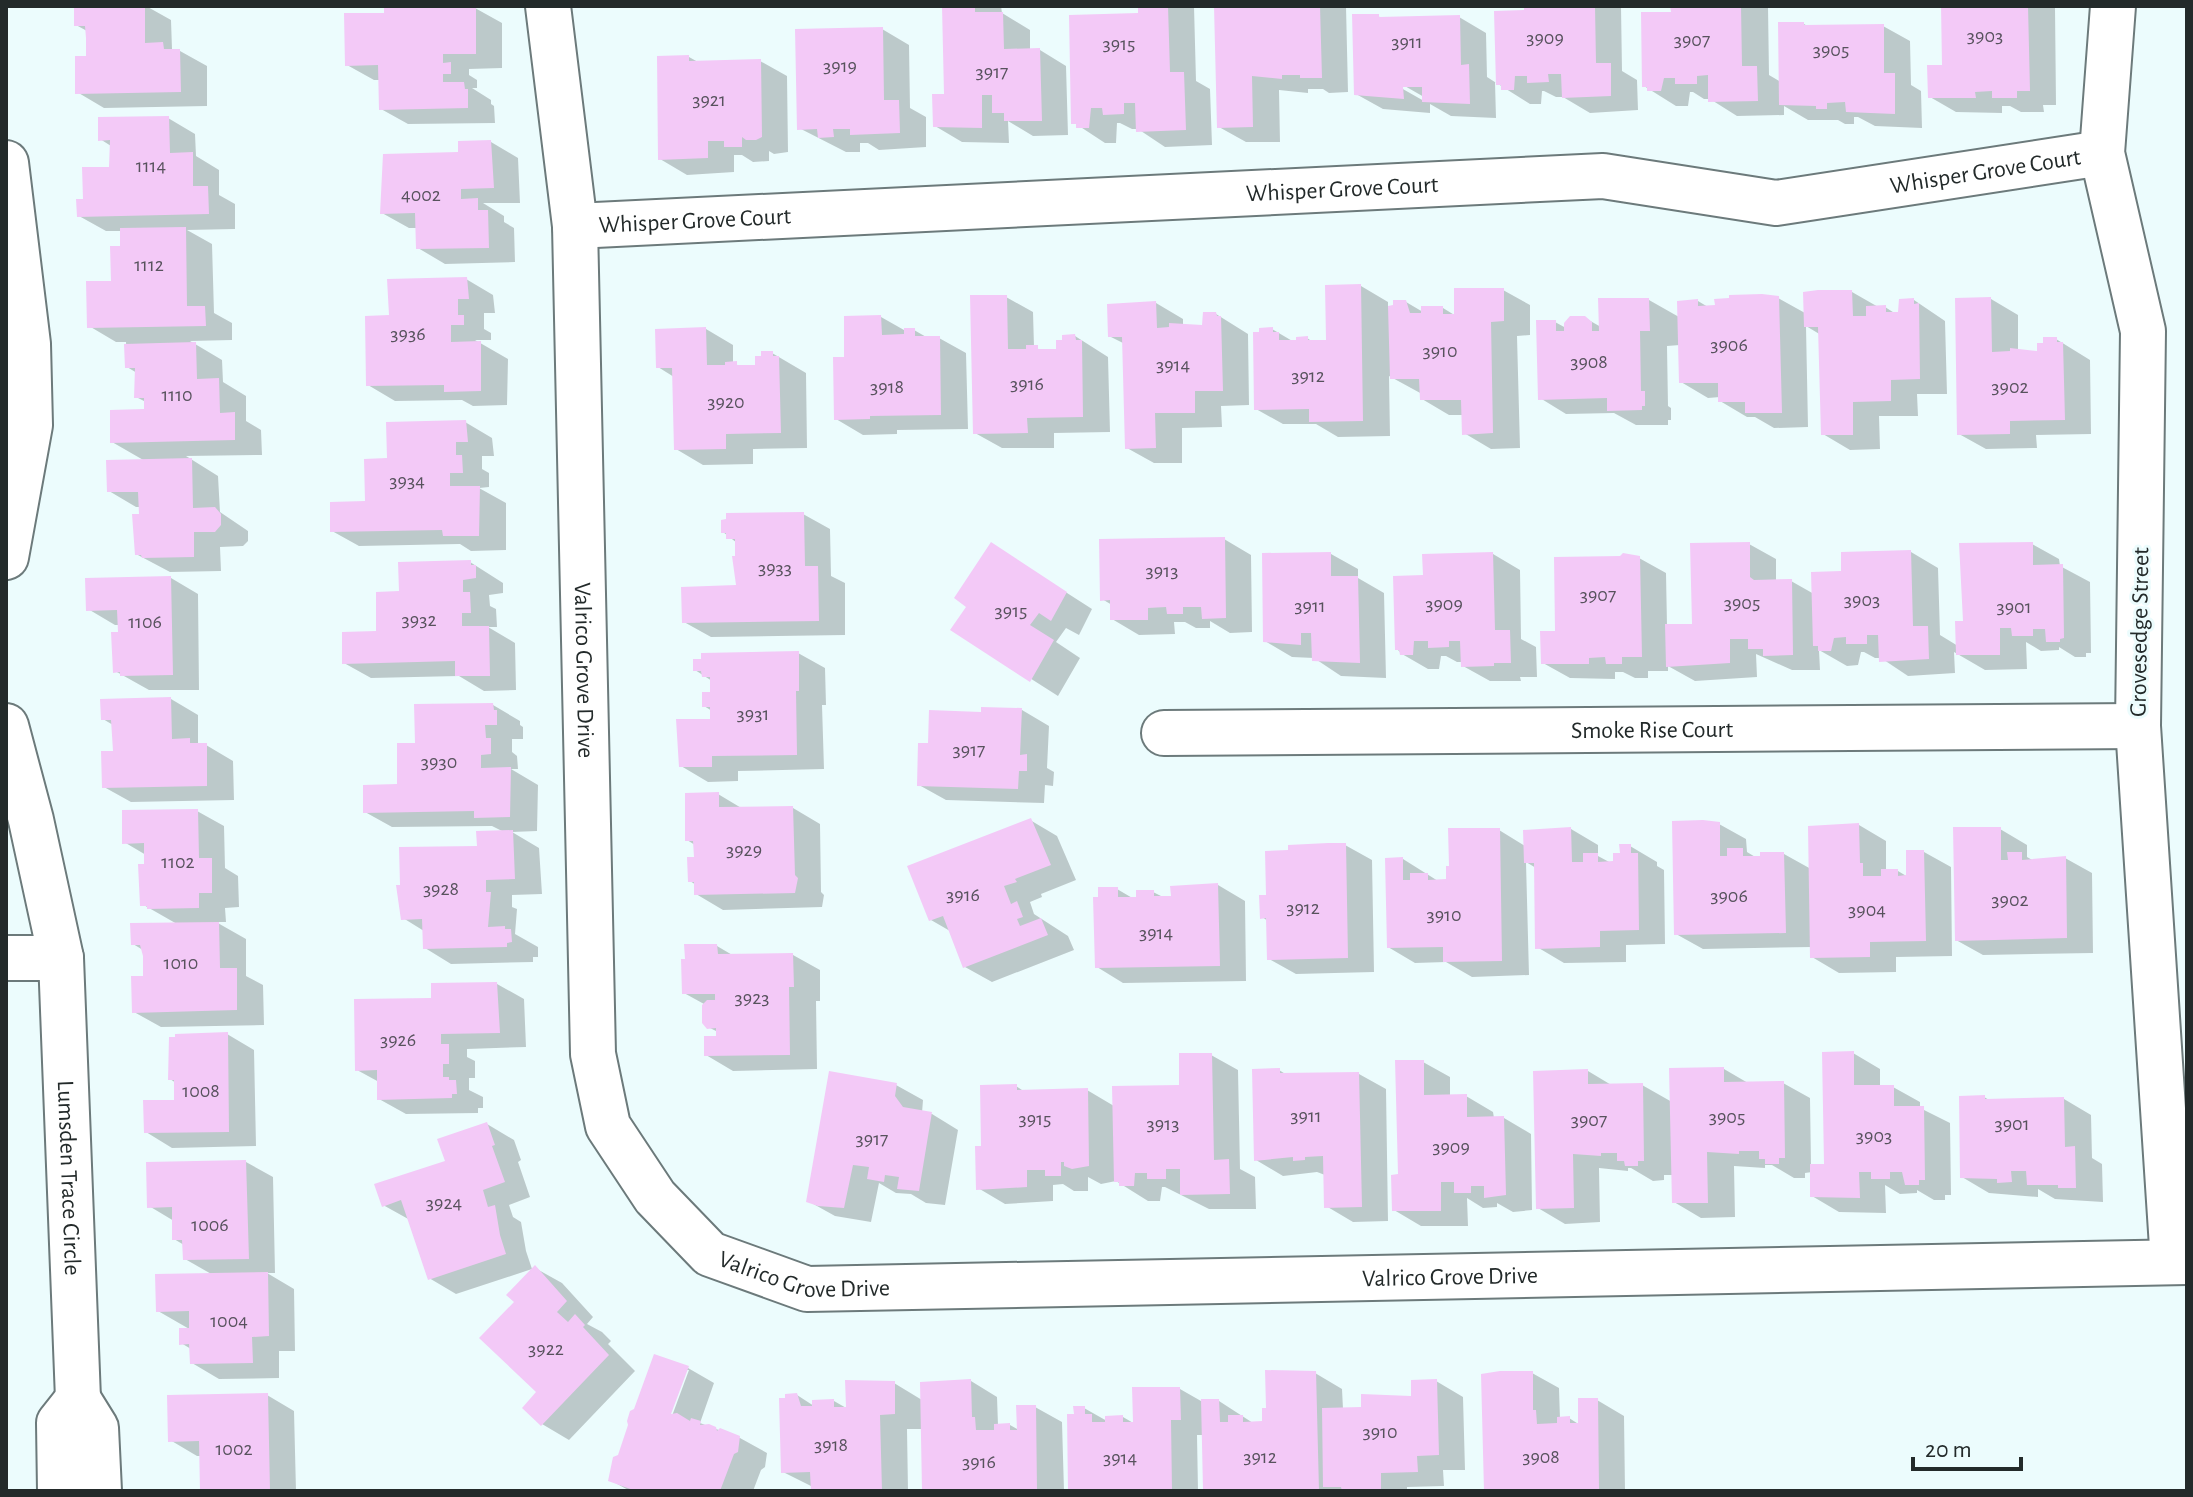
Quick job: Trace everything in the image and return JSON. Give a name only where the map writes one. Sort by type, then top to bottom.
[{"type":"street","name":"Valrico Grove Drive","points":[[548,6],[575,226],[593,1054],[608,1126],[655,1197],[710,1254],[807,1289],[2180,1262]]},
{"type":"street","name":"Grovesedge Street","points":[[2113,6],[2102,153],[2143,331],[2138,726],[2180,1262]]},
{"type":"street","name":"Whisper Grove Court","points":[[575,226],[1603,176],[1776,203],[2102,153]]},
{"type":"street","points":[[6,163],[28,344],[30,425],[6,557]]},
{"type":"street","name":"Lumsden Trace Circle","points":[[6,726],[31,820],[61,958],[78,1399],[96,1428],[99,1491]]},
{"type":"street","name":"Smoke Rise Court","points":[[1164,733],[2138,726]]},
{"type":"street","points":[[6,958],[61,958]]},
{"type":"street","points":[[60,1491],[59,1423],[78,1399]]},
{"type":"building","points":[[74,6],[145,6],[145,43],[163,42],[164,49],[180,49],[181,92],[75,94],[75,56],[86,56],[86,38],[85,26],[74,26]]},
{"type":"building","points":[[476,6],[476,54],[443,54],[443,63],[451,62],[451,74],[443,74],[443,82],[464,82],[465,89],[468,89],[468,108],[379,110],[378,65],[345,66],[344,13],[384,13],[384,8]]},
{"type":"building","points":[[942,6],[975,6],[975,12],[1003,12],[1004,49],[1040,48],[1042,121],[1004,121],[1004,113],[992,113],[992,95],[982,95],[982,128],[933,127],[932,94],[944,94]]},
{"type":"building","points":[[1138,6],[1168,6],[1170,72],[1184,72],[1186,130],[1136,132],[1135,103],[1124,103],[1124,114],[1103,115],[1102,108],[1091,108],[1089,128],[1076,128],[1076,124],[1071,124],[1069,15],[1138,13]]},
{"type":"building","points":[[1214,6],[1320,6],[1322,78],[1252,76],[1253,127],[1217,128]]},
{"type":"building","points":[[1524,6],[1595,6],[1596,63],[1611,63],[1611,96],[1562,98],[1561,74],[1548,74],[1549,82],[1527,83],[1527,76],[1515,76],[1514,90],[1501,90],[1501,85],[1496,85],[1494,11],[1524,10]]},
{"type":"building","points":[[1670,6],[1741,6],[1742,66],[1757,66],[1758,101],[1708,102],[1708,75],[1697,76],[1697,84],[1675,84],[1675,78],[1664,78],[1661,91],[1647,91],[1647,87],[1642,87],[1641,12],[1671,12]]},
{"type":"building","points":[[1941,6],[2028,6],[2030,91],[2017,91],[2017,98],[1992,98],[1992,91],[1975,92],[1976,98],[1928,98],[1927,65],[1942,65]]},
{"type":"building","points":[[1352,14],[1379,14],[1379,17],[1460,15],[1461,65],[1469,64],[1470,104],[1422,102],[1422,87],[1403,87],[1404,99],[1354,95]]},
{"type":"building","points":[[1778,22],[1804,22],[1804,25],[1884,24],[1884,73],[1895,73],[1895,114],[1846,112],[1845,102],[1827,103],[1827,109],[1779,105]]},
{"type":"building","points":[[883,27],[884,100],[899,100],[900,133],[850,135],[850,129],[833,129],[834,137],[818,138],[817,129],[797,130],[795,29]]},
{"type":"building","points":[[689,55],[689,61],[761,59],[762,137],[746,140],[742,137],[742,147],[724,147],[724,141],[708,141],[708,158],[658,160],[657,56]]},
{"type":"building","points":[[169,116],[170,153],[193,152],[193,186],[208,186],[209,214],[77,217],[76,199],[83,199],[82,167],[109,167],[110,140],[98,141],[98,117]]},
{"type":"building","points":[[491,140],[494,188],[461,189],[461,199],[478,198],[478,210],[488,210],[489,248],[416,249],[415,213],[380,214],[383,154],[458,152],[458,141]]},
{"type":"building","points":[[186,227],[187,306],[205,306],[206,326],[87,328],[86,281],[111,281],[110,246],[120,246],[120,228]]},
{"type":"building","points":[[467,277],[469,299],[458,299],[458,315],[464,315],[464,325],[451,325],[451,342],[481,341],[481,391],[444,392],[444,385],[366,386],[365,316],[389,315],[387,279]]},
{"type":"building","points":[[1361,284],[1363,421],[1309,422],[1309,409],[1254,410],[1253,332],[1259,332],[1259,328],[1273,327],[1273,332],[1279,332],[1279,340],[1308,336],[1308,340],[1326,340],[1325,285]]},
{"type":"building","points":[[1454,288],[1504,288],[1504,321],[1491,322],[1493,433],[1462,435],[1461,400],[1420,400],[1419,379],[1390,379],[1388,306],[1393,305],[1393,300],[1406,300],[1410,313],[1421,313],[1421,306],[1443,306],[1443,314],[1454,314]]},
{"type":"building","points":[[1852,290],[1853,316],[1866,316],[1866,306],[1886,305],[1886,312],[1898,312],[1899,299],[1914,298],[1914,304],[1919,303],[1920,379],[1891,380],[1891,401],[1853,402],[1853,435],[1821,435],[1818,327],[1804,327],[1803,292]]},
{"type":"building","points":[[970,295],[1007,295],[1008,349],[1038,345],[1038,349],[1056,349],[1056,340],[1062,340],[1062,335],[1075,334],[1076,340],[1082,340],[1083,417],[1027,418],[1028,433],[973,434]]},
{"type":"building","points":[[1729,295],[1779,296],[1782,413],[1745,413],[1745,402],[1718,402],[1718,383],[1679,383],[1677,301],[1698,299],[1698,306],[1715,305],[1714,299],[1729,298]]},
{"type":"building","points":[[1991,297],[1992,352],[2010,351],[2010,348],[2037,351],[2037,343],[2043,343],[2043,337],[2057,337],[2057,342],[2063,342],[2065,420],[2010,421],[2010,434],[1957,435],[1955,298]]},
{"type":"building","points":[[1598,298],[1649,298],[1650,331],[1640,331],[1641,391],[1645,391],[1642,410],[1607,411],[1607,398],[1538,400],[1536,320],[1556,320],[1556,331],[1564,331],[1564,323],[1570,316],[1585,316],[1592,322],[1592,331],[1599,331]]},
{"type":"building","points":[[1156,301],[1157,328],[1169,327],[1169,323],[1202,325],[1203,312],[1216,312],[1217,316],[1221,316],[1223,391],[1195,391],[1195,413],[1155,413],[1156,448],[1125,449],[1122,337],[1108,337],[1107,304]]},
{"type":"building","points":[[881,315],[882,335],[904,334],[904,328],[915,328],[915,336],[940,336],[941,415],[834,420],[833,357],[844,357],[844,316]]},
{"type":"building","points":[[706,327],[707,365],[737,361],[737,365],[755,365],[755,356],[761,356],[761,351],[773,351],[773,356],[779,356],[781,433],[726,434],[726,449],[674,450],[672,368],[656,368],[655,329]]},
{"type":"building","points":[[196,342],[197,379],[219,378],[220,413],[235,412],[235,440],[110,443],[110,410],[144,409],[144,398],[134,398],[135,368],[125,368],[124,344]]},
{"type":"building","points":[[466,420],[468,442],[456,442],[456,455],[462,455],[463,473],[450,473],[450,486],[480,486],[479,536],[443,536],[442,530],[330,532],[330,502],[365,501],[364,459],[387,458],[386,422]]},
{"type":"building","points":[[192,458],[193,508],[215,507],[221,514],[221,525],[215,532],[194,532],[194,557],[142,558],[135,555],[132,514],[139,514],[138,492],[107,492],[106,460]]},
{"type":"building","points":[[804,512],[805,566],[818,566],[819,621],[682,623],[681,587],[736,585],[732,556],[735,556],[735,539],[726,539],[726,533],[721,533],[721,520],[726,519],[726,513]]},
{"type":"building","points":[[1225,537],[1226,618],[1202,619],[1201,607],[1183,607],[1183,614],[1167,614],[1166,607],[1148,608],[1148,620],[1110,620],[1110,600],[1100,601],[1099,539]]},
{"type":"building","points":[[991,542],[1067,592],[1051,621],[1039,613],[1030,625],[1054,640],[1030,682],[950,630],[966,607],[954,598]]},
{"type":"building","points":[[1750,542],[1750,577],[1754,580],[1792,579],[1793,655],[1763,656],[1763,649],[1748,649],[1748,639],[1730,639],[1730,663],[1666,667],[1665,624],[1692,624],[1690,543]]},
{"type":"building","points":[[2033,542],[2033,565],[2063,564],[2064,638],[2060,642],[2046,642],[2045,629],[2033,629],[2033,636],[2012,636],[2011,628],[2000,628],[2000,655],[1956,655],[1955,621],[1963,621],[1959,543]]},
{"type":"building","points":[[1911,550],[1913,626],[1928,626],[1929,659],[1879,662],[1878,635],[1867,635],[1867,644],[1846,644],[1846,637],[1834,638],[1831,651],[1818,651],[1818,646],[1813,646],[1811,572],[1841,571],[1841,552]]},
{"type":"building","points":[[1331,552],[1331,576],[1358,576],[1360,663],[1312,661],[1311,633],[1301,633],[1301,645],[1263,642],[1262,553]]},
{"type":"building","points":[[1493,552],[1495,630],[1510,630],[1511,663],[1461,667],[1460,641],[1449,641],[1449,647],[1428,648],[1428,641],[1414,641],[1413,655],[1400,655],[1399,650],[1395,650],[1393,576],[1423,575],[1422,554]]},
{"type":"building","points":[[1623,553],[1640,556],[1642,657],[1622,657],[1622,664],[1606,664],[1605,657],[1589,658],[1589,664],[1541,664],[1540,631],[1555,631],[1554,557],[1620,556]]},
{"type":"building","points":[[471,560],[471,565],[476,565],[476,578],[463,580],[463,592],[470,592],[471,613],[462,613],[462,626],[489,626],[490,676],[455,676],[455,661],[342,664],[342,632],[376,631],[376,592],[399,591],[398,562]]},
{"type":"building","points":[[171,576],[173,675],[120,676],[120,672],[113,673],[111,632],[118,632],[117,610],[86,611],[85,578]]},
{"type":"building","points":[[799,651],[797,755],[712,756],[712,767],[679,767],[676,719],[710,719],[710,707],[702,707],[702,692],[710,692],[710,677],[702,677],[701,671],[693,671],[693,659],[701,659],[701,653]]},
{"type":"building","points":[[171,697],[172,739],[190,738],[190,743],[207,743],[207,786],[102,788],[101,751],[113,751],[111,720],[101,720],[100,699]]},
{"type":"building","points":[[493,703],[494,710],[497,710],[497,725],[485,725],[486,738],[491,738],[491,754],[481,755],[481,768],[511,767],[510,817],[474,818],[474,811],[363,813],[363,785],[397,784],[397,743],[415,743],[414,704]]},
{"type":"building","points":[[981,707],[1022,708],[1020,755],[1027,754],[1027,771],[1019,771],[1018,789],[917,786],[918,743],[928,743],[929,710],[981,712]]},
{"type":"building","points":[[719,792],[719,807],[793,806],[795,875],[798,878],[795,893],[694,895],[694,882],[688,882],[687,857],[694,857],[693,841],[685,841],[685,793]]},
{"type":"building","points":[[198,809],[199,858],[212,858],[212,893],[199,893],[199,908],[147,909],[147,906],[140,906],[138,864],[144,864],[144,843],[122,844],[122,810]]},
{"type":"building","points":[[1031,818],[1051,865],[1004,886],[1011,904],[1017,901],[1023,917],[1017,919],[1020,926],[1041,918],[1048,935],[963,968],[943,916],[929,921],[907,866]]},
{"type":"building","points":[[1672,821],[1720,822],[1720,856],[1727,856],[1727,848],[1743,848],[1743,856],[1784,852],[1786,933],[1674,935]]},
{"type":"building","points":[[1859,823],[1863,876],[1881,876],[1881,869],[1898,869],[1898,876],[1906,875],[1906,850],[1924,850],[1926,941],[1870,942],[1870,957],[1810,958],[1808,826]]},
{"type":"building","points":[[1571,827],[1572,862],[1583,862],[1583,853],[1598,853],[1598,862],[1613,861],[1613,853],[1620,853],[1619,844],[1631,844],[1631,853],[1638,853],[1639,930],[1600,931],[1600,947],[1535,949],[1534,863],[1524,863],[1523,830]]},
{"type":"building","points":[[1953,827],[2001,827],[2001,860],[2008,860],[2007,852],[2022,852],[2022,860],[2066,856],[2067,938],[1955,941]]},
{"type":"building","points":[[1448,828],[1500,828],[1502,961],[1443,962],[1443,947],[1387,948],[1385,858],[1403,857],[1403,880],[1410,880],[1410,873],[1428,873],[1428,880],[1446,879],[1446,866],[1449,866]]},
{"type":"building","points":[[513,830],[515,879],[486,880],[486,892],[491,892],[488,927],[505,926],[505,929],[511,929],[512,942],[507,943],[507,947],[423,949],[422,919],[401,920],[396,885],[400,885],[399,847],[477,846],[476,831]]},
{"type":"building","points":[[1346,843],[1348,958],[1267,960],[1266,918],[1260,919],[1259,895],[1266,895],[1265,851],[1288,850],[1288,845]]},
{"type":"building","points":[[1218,883],[1220,966],[1095,968],[1093,897],[1098,897],[1098,887],[1118,887],[1118,897],[1136,897],[1136,890],[1154,890],[1154,896],[1171,896],[1170,886]]},
{"type":"building","points":[[219,922],[220,968],[237,968],[237,1010],[132,1013],[131,976],[143,976],[143,956],[140,945],[131,945],[130,923]]},
{"type":"building","points":[[684,944],[717,944],[718,954],[793,953],[794,987],[789,987],[790,1055],[704,1056],[704,1036],[716,1036],[716,1028],[707,1029],[702,1023],[702,1005],[707,1000],[715,1000],[715,994],[682,994]]},
{"type":"building","points":[[497,982],[500,1033],[441,1034],[441,1044],[449,1044],[449,1064],[443,1064],[443,1077],[456,1080],[457,1094],[452,1094],[452,1098],[377,1100],[377,1070],[355,1071],[354,999],[431,998],[431,983]]},
{"type":"building","points":[[228,1032],[229,1132],[144,1133],[143,1100],[174,1100],[174,1080],[168,1080],[169,1037],[175,1037],[175,1034]]},
{"type":"building","points":[[1854,1051],[1854,1085],[1894,1085],[1894,1106],[1924,1106],[1925,1180],[1919,1180],[1919,1185],[1905,1185],[1902,1172],[1890,1172],[1890,1179],[1871,1179],[1871,1172],[1859,1172],[1860,1198],[1810,1197],[1810,1164],[1824,1164],[1822,1052]]},
{"type":"building","points":[[1179,1053],[1212,1053],[1214,1160],[1229,1159],[1230,1194],[1180,1195],[1180,1169],[1166,1169],[1166,1179],[1147,1179],[1147,1173],[1135,1173],[1134,1186],[1119,1186],[1119,1182],[1114,1182],[1112,1086],[1179,1085]]},
{"type":"building","points":[[1395,1060],[1424,1060],[1424,1095],[1467,1094],[1467,1117],[1504,1116],[1506,1195],[1484,1198],[1484,1186],[1471,1186],[1471,1193],[1454,1193],[1454,1182],[1441,1182],[1441,1211],[1392,1211],[1391,1175],[1398,1174]]},
{"type":"building","points":[[1724,1067],[1724,1082],[1784,1081],[1785,1158],[1779,1158],[1779,1164],[1765,1164],[1765,1159],[1759,1159],[1759,1151],[1739,1151],[1739,1154],[1707,1152],[1708,1203],[1672,1203],[1669,1068]]},
{"type":"building","points":[[1280,1068],[1280,1073],[1359,1072],[1362,1207],[1324,1208],[1323,1156],[1293,1161],[1293,1157],[1254,1161],[1252,1069]]},
{"type":"building","points":[[1588,1069],[1588,1084],[1643,1083],[1644,1161],[1638,1161],[1638,1166],[1625,1166],[1624,1161],[1617,1161],[1617,1153],[1601,1153],[1601,1156],[1573,1154],[1574,1208],[1536,1209],[1533,1071]]},
{"type":"building","points":[[829,1071],[897,1083],[895,1096],[903,1107],[932,1112],[919,1191],[897,1189],[899,1177],[885,1175],[884,1182],[867,1179],[869,1167],[853,1165],[844,1208],[806,1202]]},
{"type":"building","points":[[1017,1084],[1017,1090],[1088,1088],[1089,1166],[1072,1169],[1061,1162],[1061,1176],[1045,1176],[1045,1170],[1027,1170],[1027,1187],[976,1190],[975,1146],[981,1146],[980,1085]]},
{"type":"building","points":[[1985,1095],[1985,1099],[2064,1097],[2065,1147],[2075,1146],[2076,1188],[2027,1185],[2026,1171],[2011,1171],[2012,1182],[1960,1178],[1959,1096]]},
{"type":"building","points":[[487,1122],[505,1182],[483,1190],[488,1207],[495,1205],[506,1254],[428,1280],[401,1200],[382,1207],[374,1184],[445,1161],[437,1139]]},
{"type":"building","points":[[246,1160],[249,1259],[183,1260],[182,1240],[172,1240],[172,1207],[147,1208],[146,1162]]},
{"type":"building","points":[[535,1265],[567,1301],[557,1312],[568,1322],[575,1314],[609,1355],[541,1426],[522,1408],[536,1392],[479,1338],[514,1302],[506,1295]]},
{"type":"building","points":[[268,1272],[269,1336],[252,1337],[253,1363],[190,1364],[189,1344],[179,1345],[179,1328],[189,1328],[189,1311],[156,1312],[155,1274]]},
{"type":"building","points":[[654,1354],[689,1366],[671,1414],[677,1413],[690,1421],[691,1418],[701,1421],[700,1425],[709,1424],[717,1431],[720,1428],[740,1436],[738,1452],[734,1454],[720,1491],[636,1491],[608,1481],[613,1457],[618,1455],[630,1411],[634,1409]]},
{"type":"building","points":[[1265,1370],[1316,1371],[1319,1491],[1203,1490],[1201,1399],[1219,1399],[1220,1422],[1228,1422],[1228,1415],[1243,1415],[1243,1422],[1262,1421],[1262,1408],[1266,1408]]},
{"type":"building","points":[[1533,1371],[1533,1410],[1536,1410],[1537,1424],[1557,1423],[1557,1417],[1570,1416],[1570,1423],[1578,1423],[1578,1398],[1598,1398],[1599,1489],[1484,1491],[1481,1374]]},
{"type":"building","points":[[971,1379],[972,1417],[975,1417],[976,1430],[994,1430],[994,1424],[1010,1423],[1010,1430],[1017,1430],[1016,1405],[1036,1405],[1037,1491],[922,1491],[920,1382]]},
{"type":"building","points":[[1437,1379],[1439,1455],[1417,1456],[1418,1472],[1381,1473],[1381,1491],[1342,1491],[1341,1487],[1323,1487],[1322,1408],[1361,1407],[1361,1394],[1411,1396],[1411,1380]]},
{"type":"building","points":[[845,1380],[895,1381],[895,1414],[880,1415],[882,1491],[811,1491],[810,1472],[781,1473],[779,1398],[797,1393],[801,1406],[812,1406],[812,1400],[834,1399],[834,1407],[846,1407]]},
{"type":"building","points":[[1132,1387],[1180,1387],[1181,1420],[1171,1420],[1172,1491],[1068,1491],[1067,1414],[1074,1414],[1073,1406],[1085,1406],[1085,1414],[1092,1414],[1092,1422],[1105,1422],[1105,1416],[1123,1415],[1123,1422],[1133,1422]]},
{"type":"building","points":[[268,1393],[270,1491],[200,1491],[199,1441],[168,1442],[167,1395]]}]
